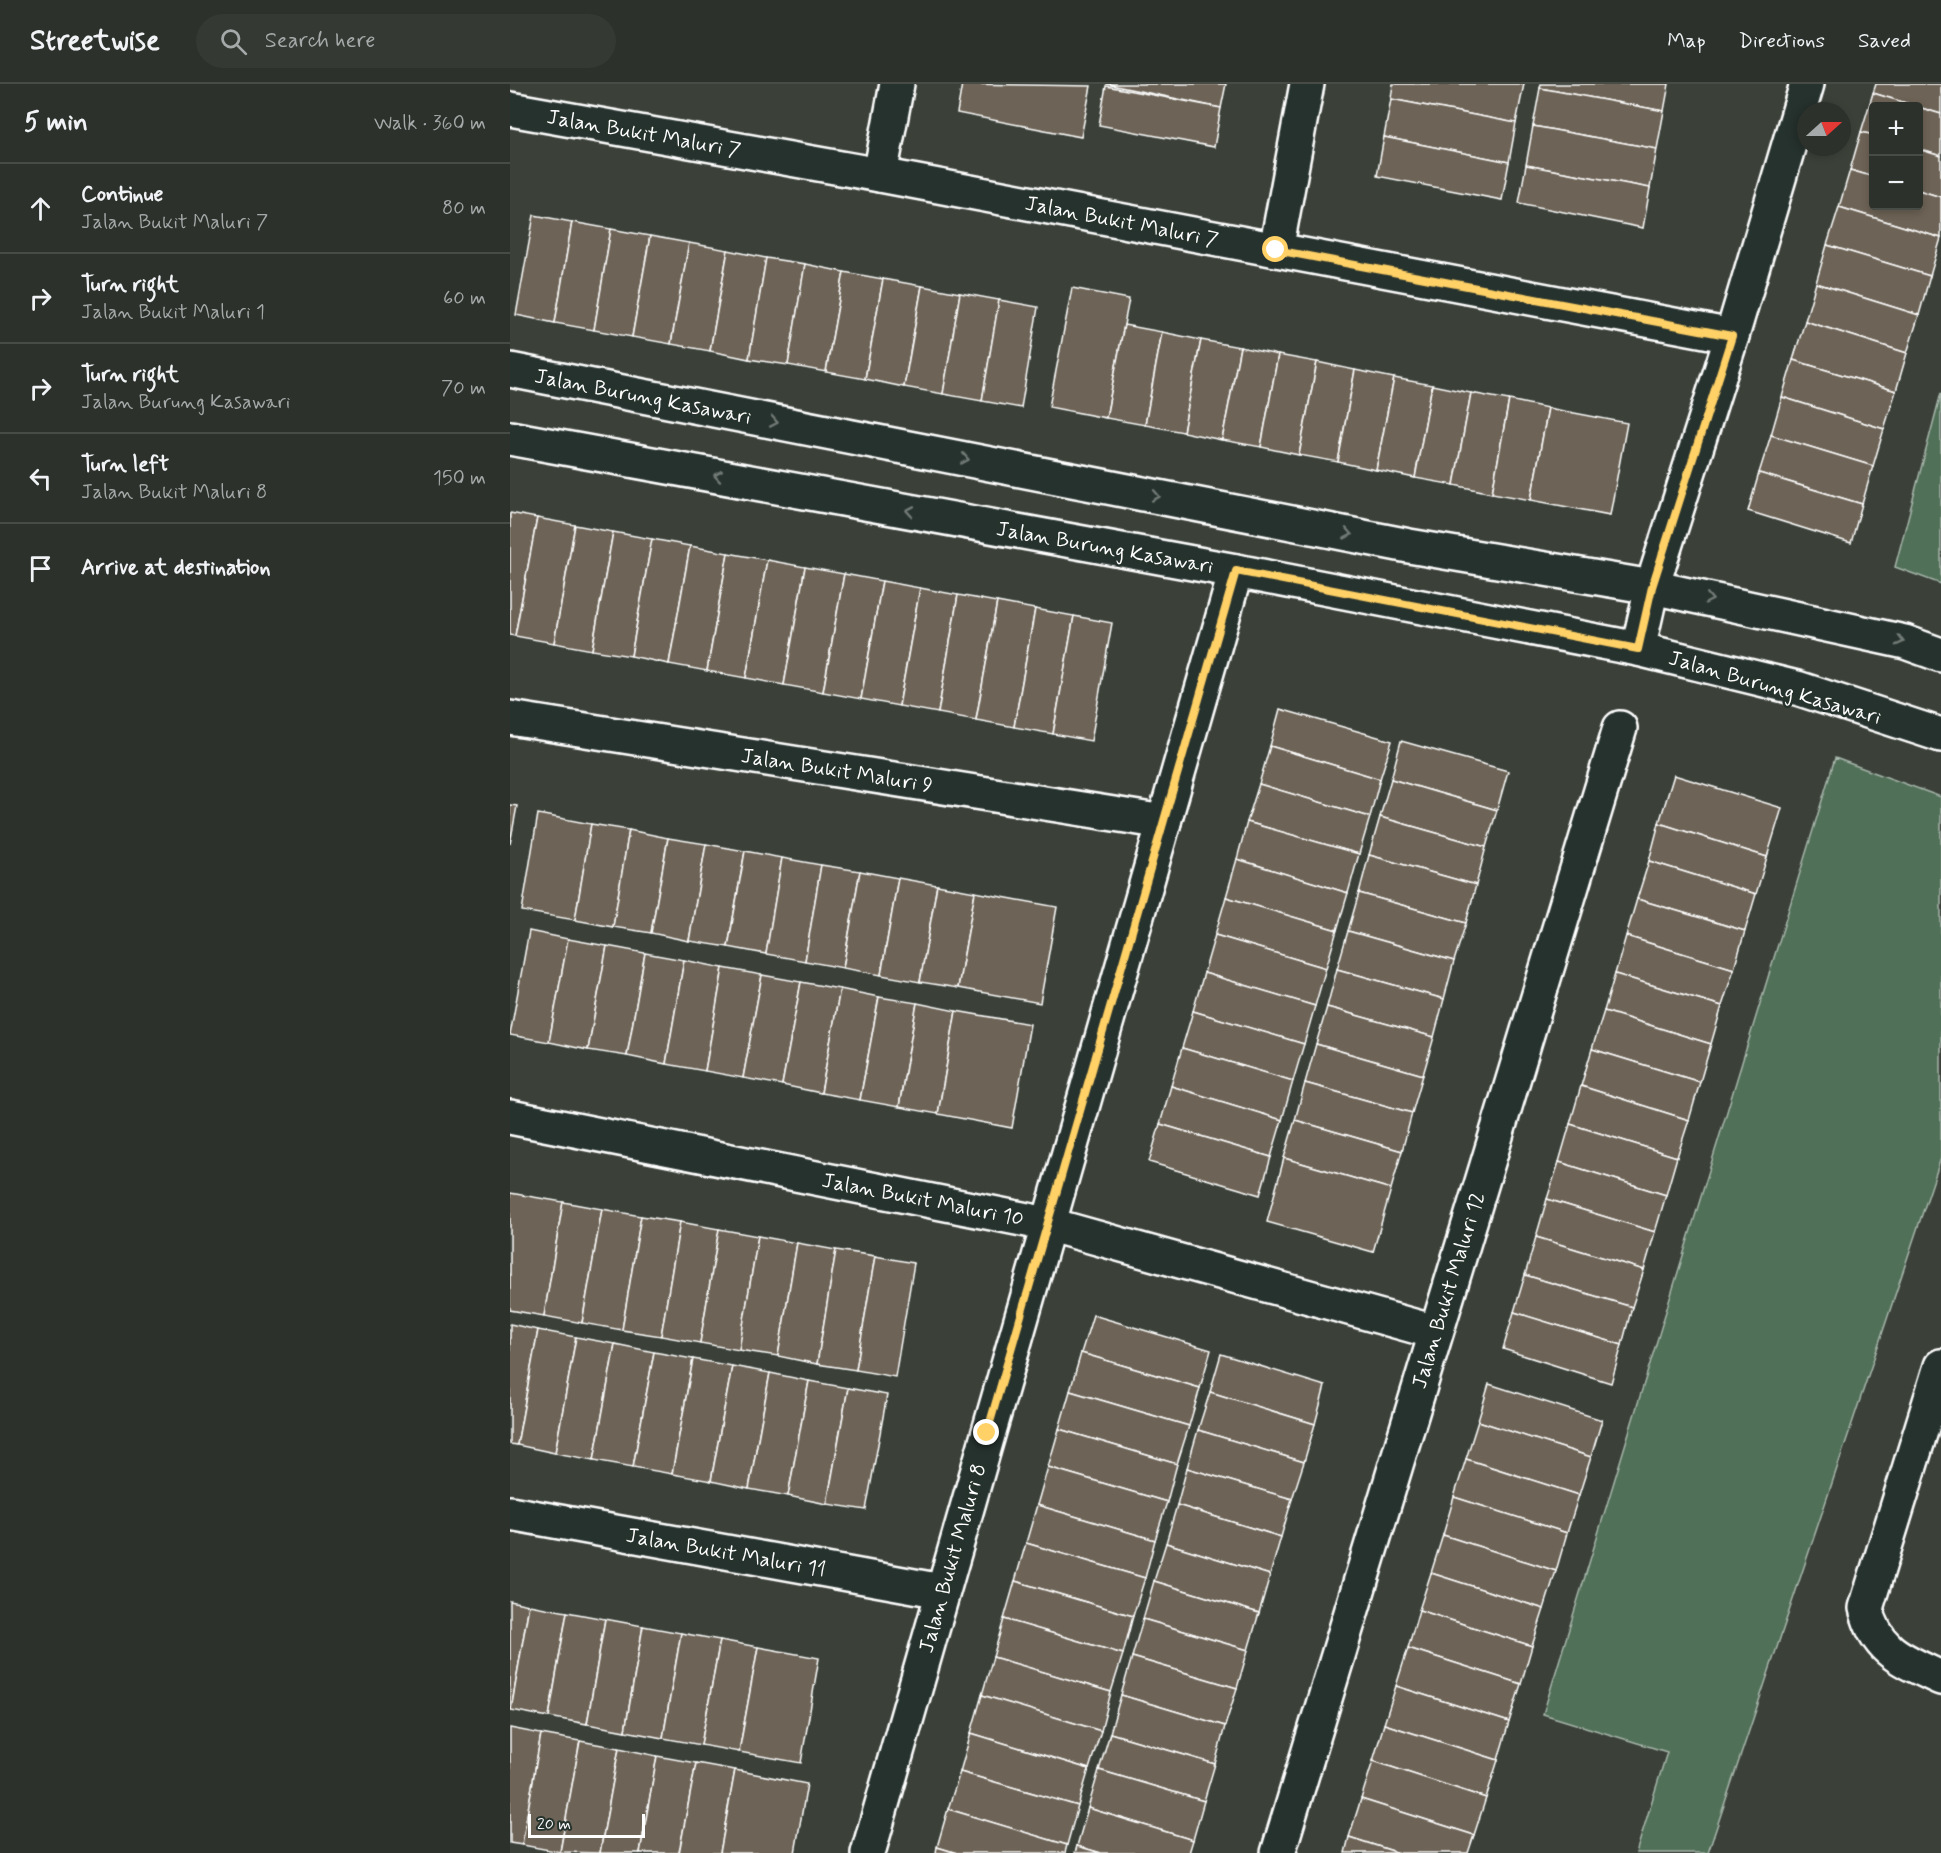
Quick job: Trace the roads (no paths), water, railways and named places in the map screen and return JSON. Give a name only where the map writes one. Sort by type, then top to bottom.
[{"type":"street","points":[[880,175],[897,84]]},
{"type":"street","points":[[1276,250],[1307,84]]},
{"type":"street","points":[[1638,649],[1652,587],[1732,336],[1807,84]]},
{"type":"street","name":"Jalan Bukit Maluri 7","points":[[510,109],[880,175],[1732,336]]},
{"type":"street","name":"Jalan Burung Kasawari","points":[[510,370],[1409,546],[1652,587],[1905,642],[1941,655]]},
{"type":"street","name":"Jalan Burung Kasawari","points":[[510,438],[1236,571],[1638,649],[1797,688],[1941,735]]},
{"type":"street","name":"Jalan Bukit Maluri 8","points":[[868,1853],[1236,571]]},
{"type":"street","name":"Jalan Bukit Maluri 9","points":[[510,718],[1164,822]]},
{"type":"street","name":"Jalan Bukit Maluri 12","points":[[1278,1853],[1620,728]]},
{"type":"street","name":"Jalan Bukit Maluri 10","points":[[510,1117],[1047,1224],[1435,1332]]},
{"type":"street","points":[[1941,1366],[1866,1608],[1871,1628],[1893,1656],[1941,1678]]},
{"type":"street","name":"Jalan Bukit Maluri 11","points":[[510,1513],[942,1591]]}]
